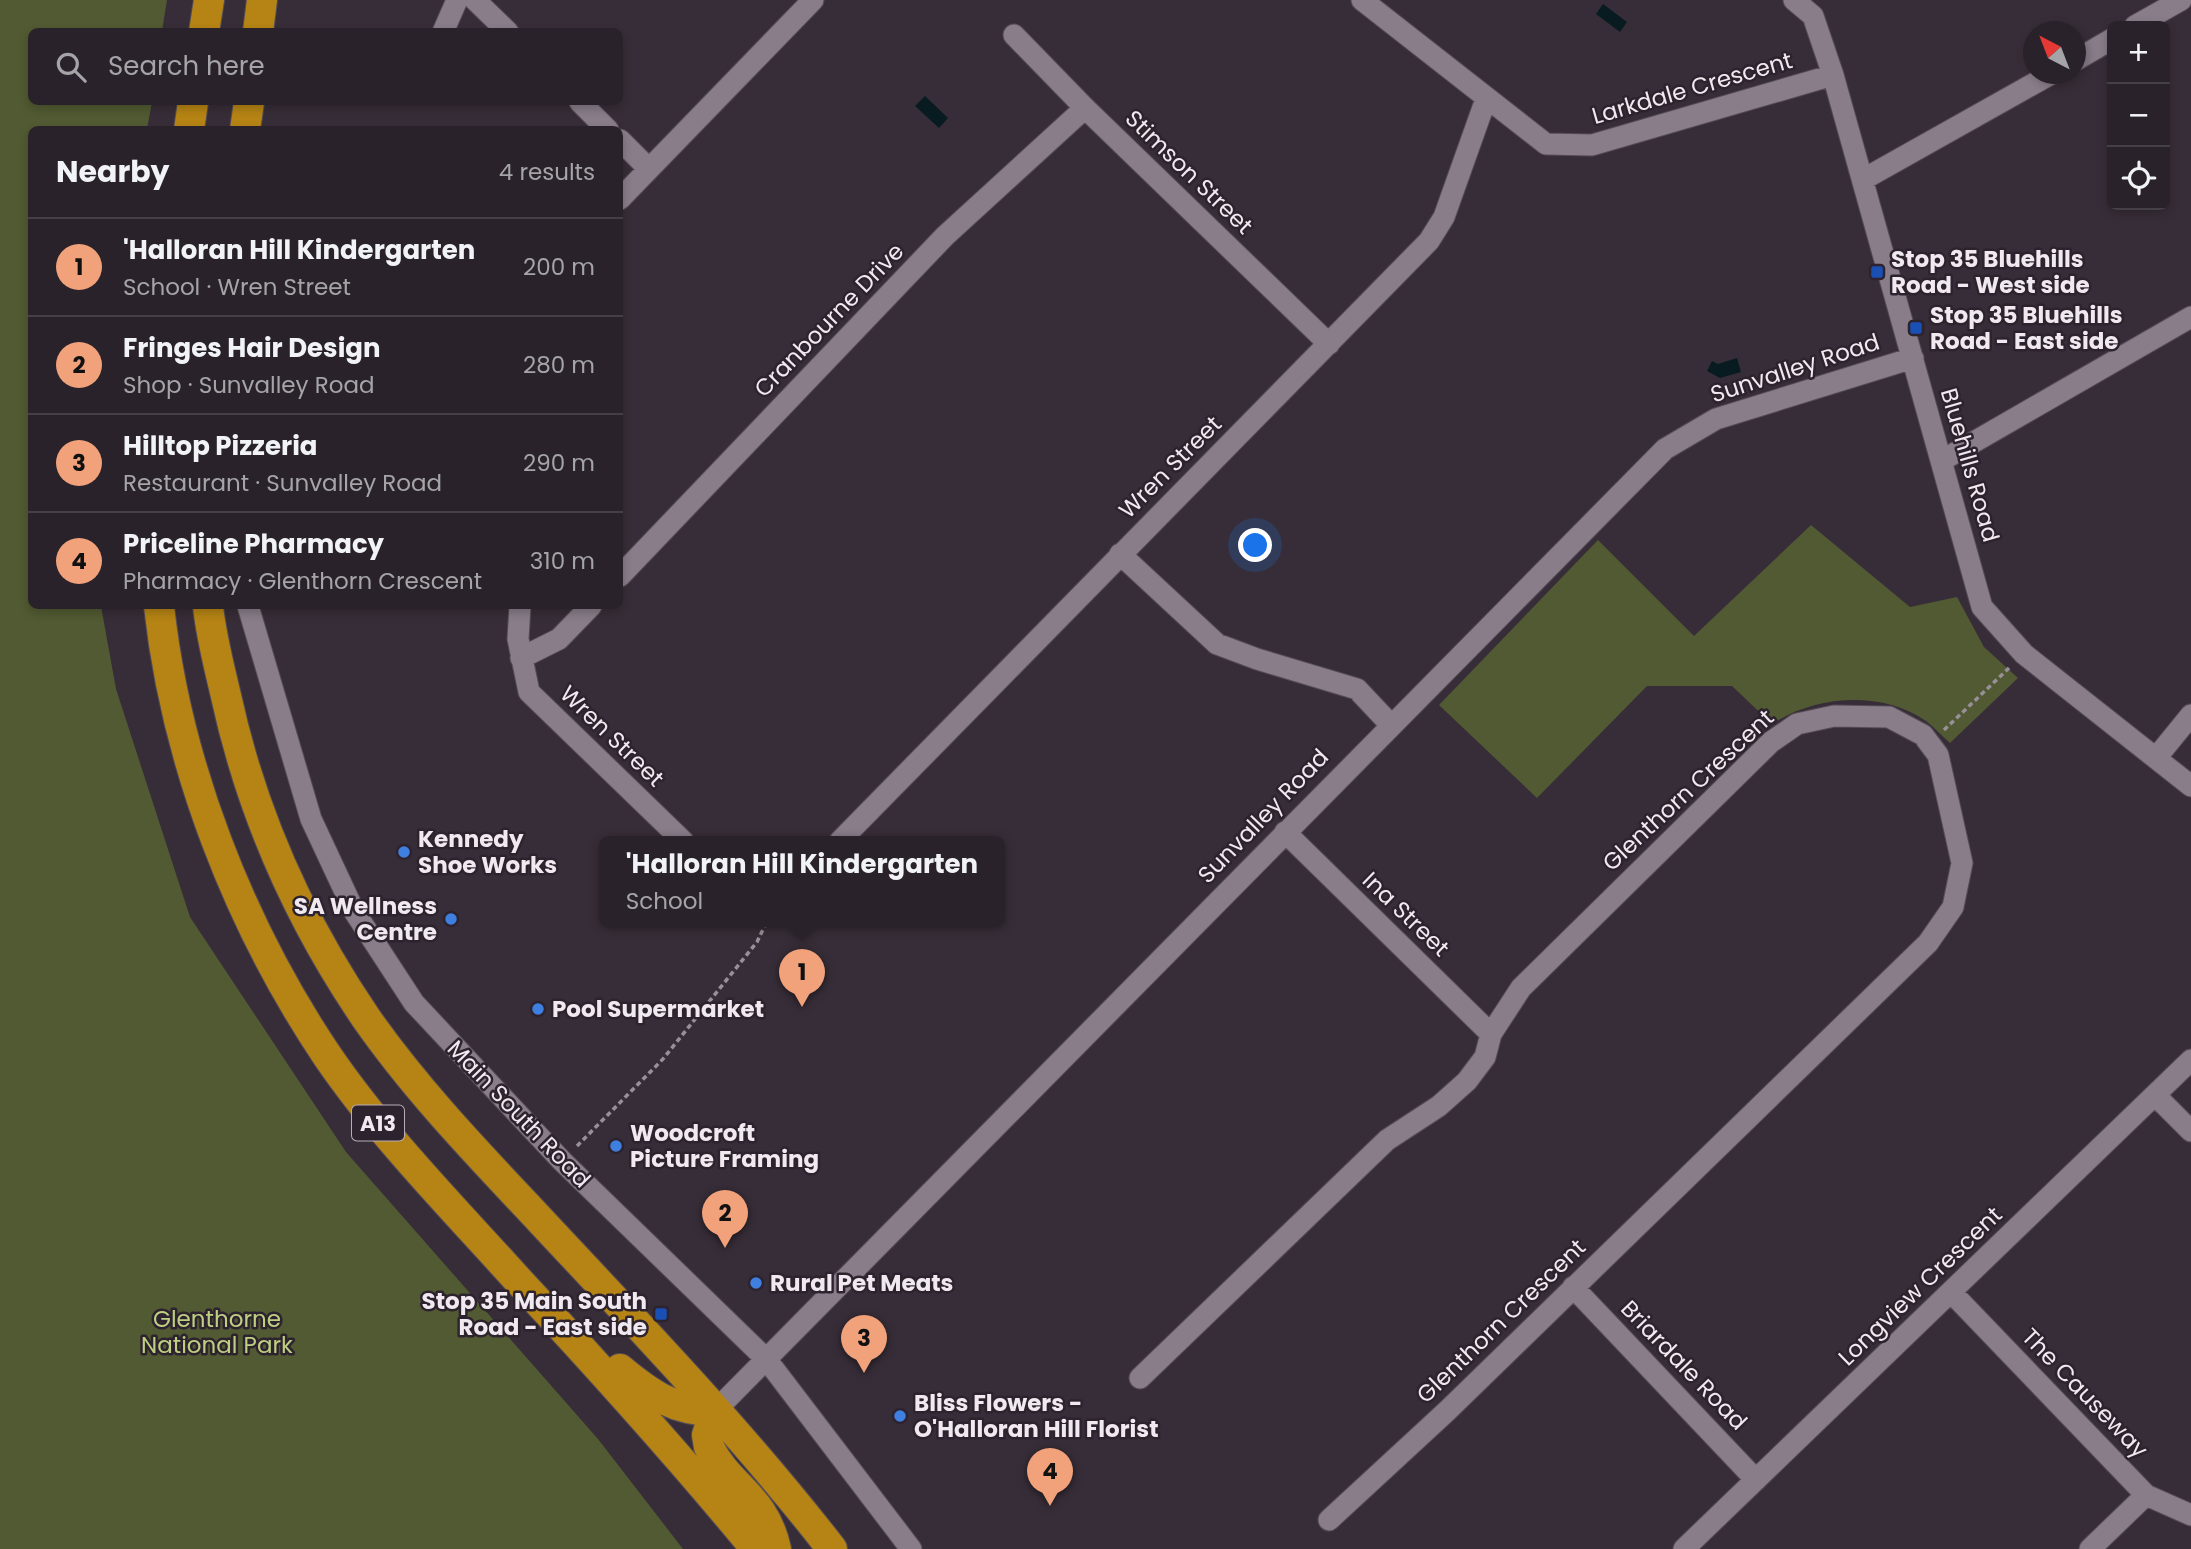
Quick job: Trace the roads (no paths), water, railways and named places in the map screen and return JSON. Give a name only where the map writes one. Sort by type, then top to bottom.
[{"type":"highway","points":[[205,28],[209,0]]},
{"type":"highway","points":[[258,28],[262,0]]},
{"type":"highway","points":[[190,126],[193,105]]},
{"type":"highway","name":"A13","points":[[159,609],[167,673],[203,803],[237,886],[299,1010],[329,1058],[410,1161],[676,1453],[755,1549]]},
{"type":"highway","name":"A13","points":[[209,609],[232,722],[251,791],[284,871],[318,941],[345,985],[417,1085],[715,1411],[790,1495],[832,1549]]},
{"type":"highway","points":[[549,1313],[656,1398],[694,1411],[715,1411],[707,1435],[709,1447],[763,1512],[776,1549]]},
{"type":"street","points":[[445,28],[457,0]]},
{"type":"street","points":[[475,0],[504,28]]},
{"type":"street","points":[[623,196],[813,0]]},
{"type":"street","name":"Larkdale Crescent","points":[[1362,0],[1546,144],[1592,145],[1833,75]]},
{"type":"street","name":"Bluehills Road","points":[[1794,0],[1813,16],[1833,75],[1982,607],[2024,654],[2191,786]]},
{"type":"street","points":[[2144,21],[2181,0]]},
{"type":"street","name":"Stimson Street","points":[[1014,35],[1084,108],[1329,345]]},
{"type":"street","points":[[2086,54],[2107,42]]},
{"type":"street","points":[[1864,179],[2033,84]]},
{"type":"street","name":"Wren Street","points":[[845,836],[1429,240],[1444,217],[1486,99]]},
{"type":"street","points":[[583,105],[604,126]]},
{"type":"street","name":"Cranbourne Drive","points":[[623,573],[945,236],[1084,108]]},
{"type":"street","points":[[623,143],[648,168]]},
{"type":"street","points":[[1941,461],[2191,317]]},
{"type":"street","name":"Sunvalley Road","points":[[715,1411],[1390,724],[1665,449],[1716,419],[1913,358]]},
{"type":"street","points":[[1120,554],[1217,644],[1256,659],[1357,689],[1390,724]]},
{"type":"street","name":"Main South Road","points":[[249,609],[311,819],[354,912],[414,1003],[562,1161],[767,1360],[911,1549]]},
{"type":"street","name":"Wren Street","points":[[520,609],[518,639],[529,692],[678,836]]},
{"type":"street","points":[[521,659],[559,639],[588,609]]},
{"type":"street","name":"Glenthorn Crescent","points":[[1140,1378],[1387,1140],[1439,1106],[1467,1080],[1485,1057],[1491,1034],[1521,988],[1784,732],[1813,718],[1861,715],[1889,717],[1905,724],[1938,755],[1962,863],[1954,907],[1928,943],[1447,1411],[1329,1520]]},
{"type":"street","points":[[2156,758],[2191,715]]},
{"type":"street","name":"Ina Street","points":[[1285,832],[1491,1034]]},
{"type":"street","name":"Longview Crescent","points":[[1684,1549],[2191,1060]]},
{"type":"street","points":[[2156,1096],[2191,1131]]},
{"type":"street","name":"Briardale Road","points":[[1573,1287],[1756,1480]]},
{"type":"street","name":"The Causeway","points":[[1951,1292],[2146,1495],[2191,1515]]},
{"type":"street","points":[[2090,1549],[2146,1495]]},
{"type":"water","points":[[1603,4],[1627,22],[1620,32],[1596,14]]},
{"type":"water","points":[[925,96],[948,118],[939,128],[915,106]]},
{"type":"water","points":[[1737,358],[1741,372],[1720,378],[1707,371],[1712,361],[1718,364]]},
{"type":"place","name":"Stop 35 Bluehills Road - West side","points":[[1877,272]]},
{"type":"place","name":"Stop 35 Bluehills Road - East side","points":[[1916,328]]},
{"type":"place","name":"Kennedy Shoe Works","points":[[404,852]]},
{"type":"place","name":"SA Wellness Centre","points":[[451,919]]},
{"type":"place","name":"'Halloran Hill Kindergarten","points":[[802,1007]]},
{"type":"place","name":"Pool Supermarket","points":[[538,1009]]},
{"type":"place","name":"Woodcroft Picture Framing","points":[[616,1146]]},
{"type":"place","name":"Fringes Hair Design","points":[[725,1248]]},
{"type":"place","name":"Rural Pet Meats","points":[[756,1283]]},
{"type":"place","name":"Stop 35 Main South Road - East side","points":[[661,1314]]},
{"type":"place","name":"Hilltop Pizzeria","points":[[864,1373]]},
{"type":"place","name":"Bliss Flowers - O'Halloran Hill Florist","points":[[900,1416]]},
{"type":"place","name":"Priceline Pharmacy","points":[[1050,1506]]},
{"type":"park label","name":"Glenthorne National Park","points":[[217,1332]]}]
